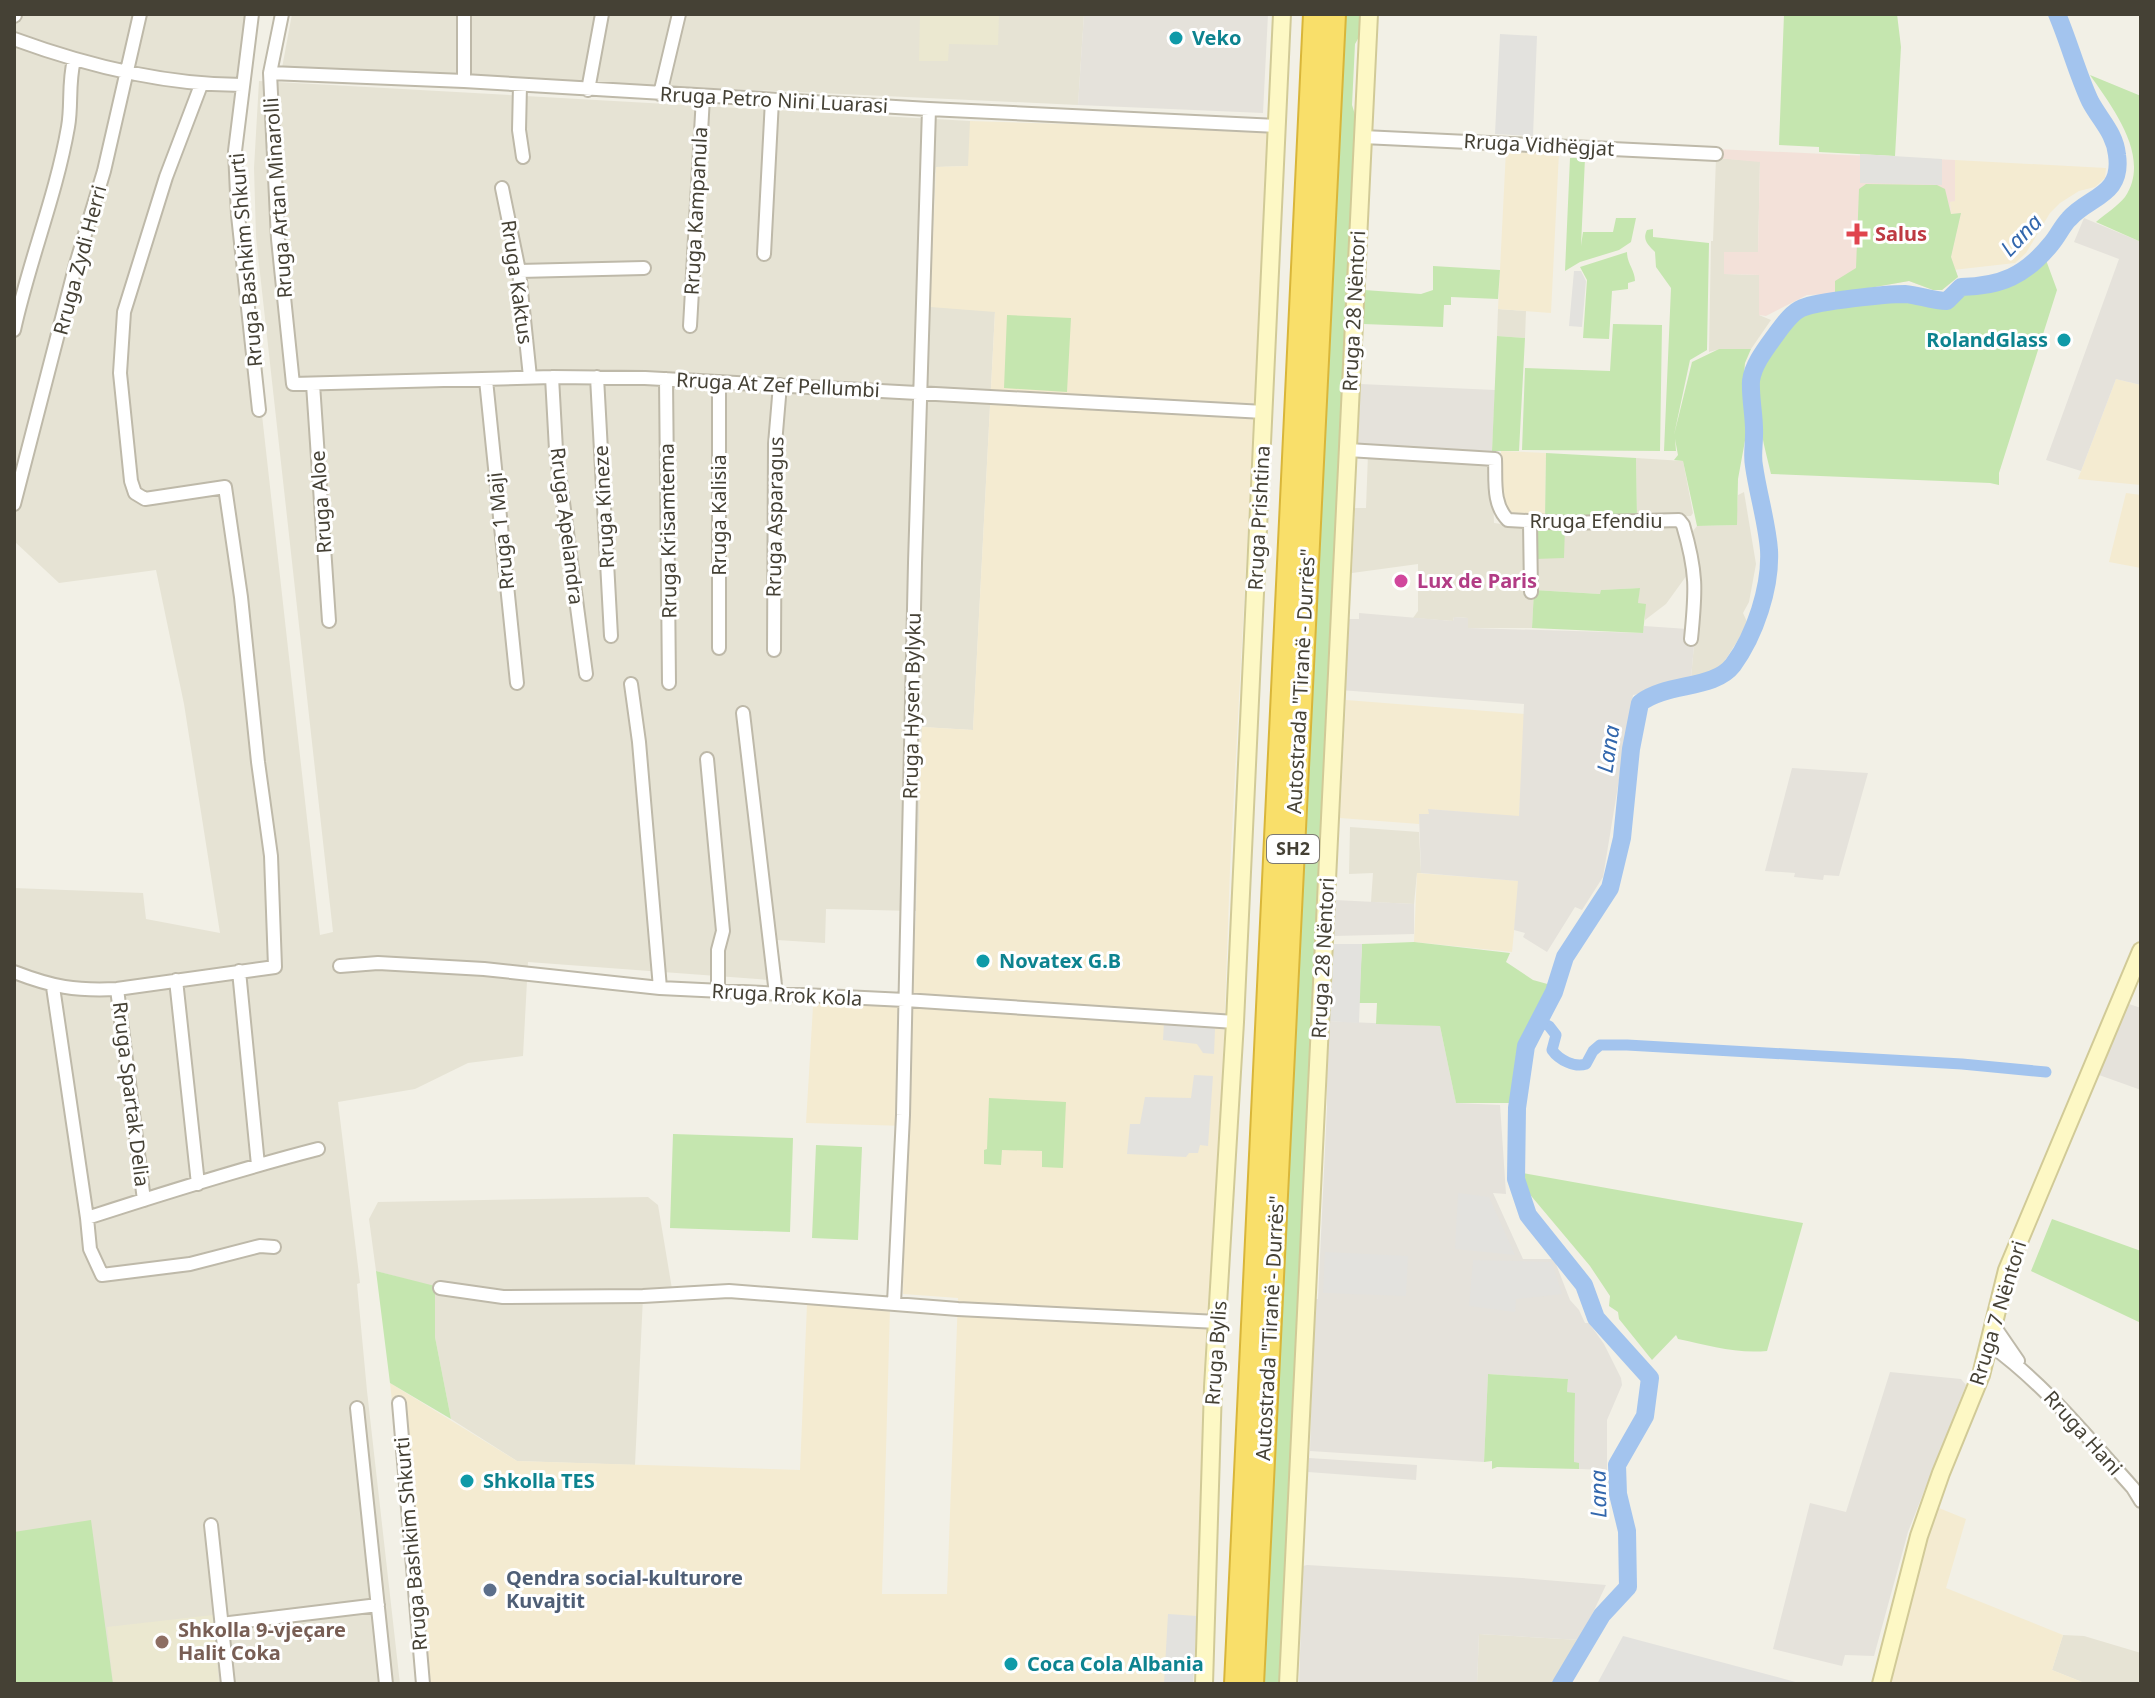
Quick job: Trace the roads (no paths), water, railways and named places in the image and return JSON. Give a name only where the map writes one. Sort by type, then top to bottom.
[{"type":"highway","name":"Autostrada \"Tiranë - Durrës\"","points":[[1236,1684],[1315,14]]},
{"type":"highway","name":"Autostrada \"Tiranë - Durrës\"","points":[[1252,1684],[1334,14]]},
{"type":"main road","name":"Rruga Prishtina","points":[[1235,1022],[1282,14]]},
{"type":"main road","name":"Rruga 28 Nëntori","points":[[1288,1684],[1369,14]]},
{"type":"main road","name":"Rruga 7 Nëntori","points":[[1881,1684],[1919,1536],[1981,1375],[2007,1270],[2141,951]]},
{"type":"main road","name":"Rruga Bylis","points":[[1204,1684],[1213,1387],[1235,1022]]},
{"type":"street","name":"Rruga Zydi Herri","points":[[14,504],[76,264],[104,171],[140,14]]},
{"type":"street","name":"Rruga Bashkim Shkurti","points":[[252,14],[235,151],[259,410]]},
{"type":"street","name":"Rruga Artan Minarolli","points":[[282,14],[270,73],[278,239],[293,384]]},
{"type":"street","points":[[464,14],[464,81]]},
{"type":"street","points":[[588,90],[602,14]]},
{"type":"street","points":[[660,94],[679,14]]},
{"type":"street","points":[[14,39],[74,60],[201,85],[242,85]]},
{"type":"street","points":[[14,330],[69,124],[68,102],[74,60]]},
{"type":"street","name":"Rruga Petro Nini Luarasi","points":[[270,73],[1278,126]]},
{"type":"street","points":[[14,972],[53,987],[117,989],[275,967],[271,856],[225,487],[145,499],[135,493],[131,481],[120,373],[124,312],[166,177],[201,85]]},
{"type":"street","points":[[520,85],[519,130],[523,157]]},
{"type":"street","name":"Rruga Kampanula","points":[[690,326],[703,97]]},
{"type":"street","points":[[764,254],[772,100]]},
{"type":"street","name":"Rruga Hysen Bylyku","points":[[894,1303],[929,109]]},
{"type":"street","name":"Rruga Vidhëgjat","points":[[1363,137],[1716,154]]},
{"type":"street","name":"Rruga Kaktus","points":[[502,188],[519,271],[530,377]]},
{"type":"street","points":[[519,271],[644,268]]},
{"type":"street","name":"Rruga Apelandra","points":[[552,377],[556,450],[586,674]]},
{"type":"street","name":"Rruga At Zef Pellumbi","points":[[293,384],[597,377],[1264,412]]},
{"type":"street","name":"Rruga Kineze","points":[[597,377],[611,636]]},
{"type":"street","name":"Rruga Krisamtema","points":[[666,379],[669,683]]},
{"type":"street","name":"Rruga 1 Maji","points":[[486,380],[517,683]]},
{"type":"street","name":"Rruga Kalisia","points":[[719,382],[719,648]]},
{"type":"street","name":"Rruga Aloe","points":[[313,384],[329,621]]},
{"type":"street","name":"Rruga Asparagus","points":[[774,650],[775,444],[780,385]]},
{"type":"street","name":"Rruga Efendiu","points":[[1348,450],[1495,459],[1498,509],[1508,520],[1567,523],[1679,520],[1696,572],[1691,639]]},
{"type":"street","points":[[1530,522],[1531,592]]},
{"type":"street","points":[[631,684],[639,742],[660,988]]},
{"type":"street","points":[[743,713],[776,994]]},
{"type":"street","points":[[707,759],[723,931],[718,950],[718,991]]},
{"type":"street","name":"Rruga Rrok Kola","points":[[340,966],[378,963],[484,969],[660,988],[905,1000],[1235,1022]]},
{"type":"street","points":[[239,971],[258,1165]]},
{"type":"street","points":[[176,980],[198,1184]]},
{"type":"street","points":[[53,987],[90,1249],[102,1275],[190,1264],[260,1246],[274,1247]]},
{"type":"street","name":"Rruga Spartak Delia","points":[[117,989],[144,1200]]},
{"type":"street","points":[[87,1218],[318,1149]]},
{"type":"street","points":[[440,1288],[503,1297],[643,1296],[729,1291],[1218,1322]]},
{"type":"street","name":"Rruga Hani","points":[[1994,1326],[2021,1367],[2133,1488],[2141,1501]]},
{"type":"street","name":"Rruga Hani","points":[[1989,1344],[2021,1367]]},
{"type":"street","name":"Rruga Bashkim Shkurti","points":[[399,1403],[423,1684]]},
{"type":"street","points":[[357,1408],[386,1684]]},
{"type":"street","points":[[211,1525],[228,1684]]},
{"type":"street","points":[[221,1624],[378,1605]]},
{"type":"waterway","name":"Lana","points":[[1561,1684],[1602,1615],[1628,1587],[1627,1531],[1618,1494],[1617,1465],[1645,1416],[1650,1378],[1596,1318],[1584,1285],[1528,1215],[1516,1179],[1517,1108],[1526,1046],[1554,992],[1565,957],[1610,888],[1622,838],[1631,749],[1640,703],[1651,696],[1714,679],[1725,673],[1741,653],[1760,610],[1769,550],[1753,462],[1751,381],[1754,368],[1765,350],[1791,316],[1811,305],[1905,294],[1947,301],[1961,287],[2011,277],[2032,264],[2069,219],[2103,194],[2115,179],[2117,155],[2113,140],[2090,101],[2057,14]]},
{"type":"waterway","points":[[1540,1022],[1549,1026],[1556,1035],[1552,1050],[1555,1054],[1577,1065],[1586,1064],[1600,1045],[1627,1045],[1962,1064],[2046,1072]]},
{"type":"place","name":"Veko","points":[[1176,38]]},
{"type":"place","name":"Salus","points":[[1857,234]]},
{"type":"place","name":"RolandGlass","points":[[2064,340]]},
{"type":"place","name":"Lux de Paris","points":[[1401,581]]},
{"type":"place","name":"Novatex G.B","points":[[983,961]]},
{"type":"place","name":"Shkolla TES","points":[[467,1481]]},
{"type":"place","name":"Qendra social-kulturore Kuvajtit","points":[[490,1590]]},
{"type":"place","name":"Shkolla 9-vjeçare Halit Coka","points":[[162,1642]]},
{"type":"place","name":"Coca Cola Albania","points":[[1011,1664]]}]
